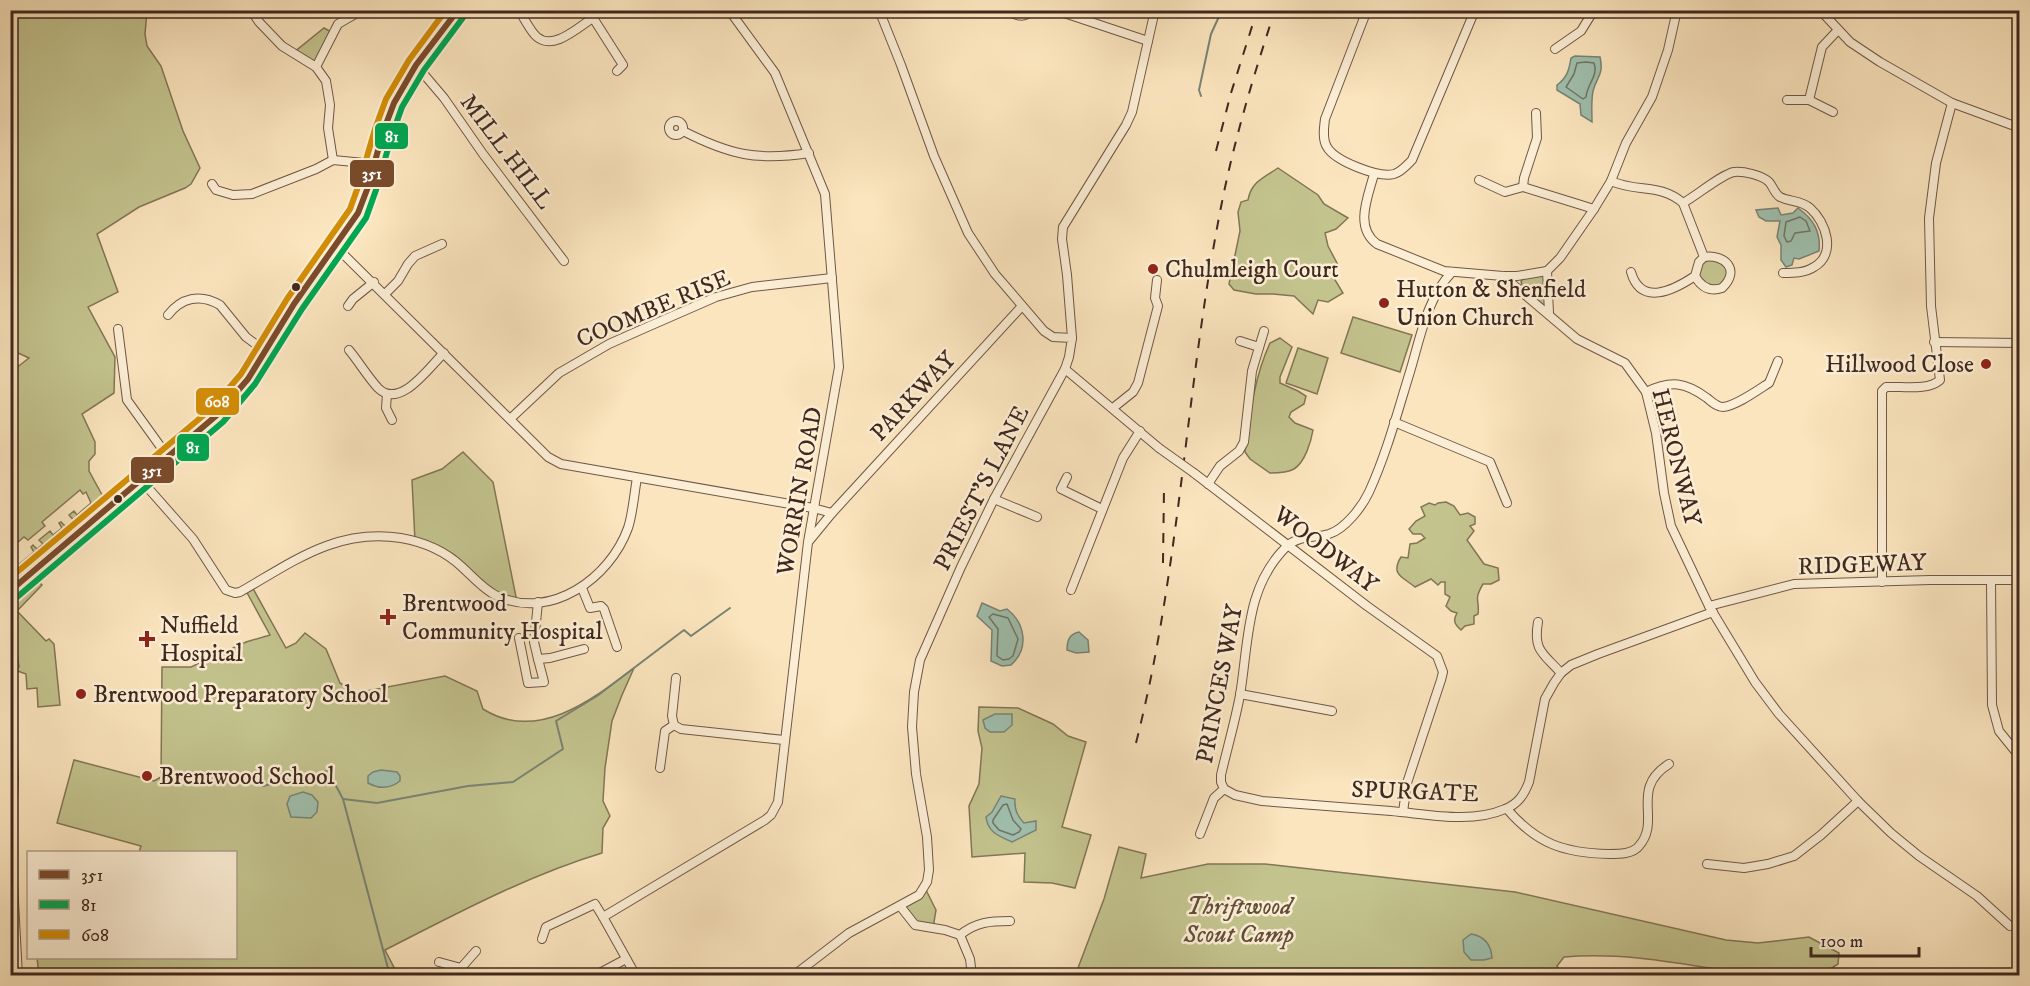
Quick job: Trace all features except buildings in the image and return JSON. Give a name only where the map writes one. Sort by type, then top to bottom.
[{"type":"main road","points":[[10,591],[217,415],[248,379],[294,304],[358,213],[394,103],[416,65],[458,10]]},
{"type":"street","points":[[251,10],[282,46],[316,67],[326,81],[330,105],[328,128],[333,160]]},
{"type":"street","points":[[316,67],[338,24],[362,10]]},
{"type":"street","name":"WORRIN ROAD","points":[[603,917],[771,815],[780,794],[784,740],[808,542],[839,367],[825,194],[775,74],[729,10]]},
{"type":"street","points":[[879,10],[902,65],[934,156],[968,233],[995,274],[1044,331],[1053,337],[1072,338]]},
{"type":"street","points":[[1008,10],[1020,16],[1025,16],[1033,10]]},
{"type":"street","points":[[1055,10],[1148,41]]},
{"type":"street","name":"PRIEST'S LANE","points":[[793,975],[849,933],[900,906],[924,890],[929,870],[927,837],[913,748],[912,708],[920,660],[994,498],[1065,369],[1072,338],[1062,239],[1063,227],[1132,112],[1155,10]]},
{"type":"street","points":[[1367,10],[1340,77],[1325,119],[1324,129],[1326,147],[1333,154],[1374,174],[1394,174],[1405,168],[1412,160],[1475,10]]},
{"type":"street","points":[[1555,49],[1581,31],[1594,10]]},
{"type":"street","points":[[1374,174],[1364,208],[1364,222],[1371,240],[1387,250],[1452,272],[1518,276],[1547,271],[1560,258],[1611,181],[1626,143],[1652,97],[1668,50],[1677,10]]},
{"type":"street","points":[[1820,10],[1838,30],[1864,52],[1952,103],[2019,128]]},
{"type":"street","points":[[523,16],[525,28],[536,37],[545,41],[556,41],[591,14],[624,68]]},
{"type":"street","points":[[1809,100],[1822,47],[1838,30]]},
{"type":"street","name":"MILL HILL","points":[[416,65],[444,98],[564,261]]},
{"type":"street","points":[[1787,100],[1809,100],[1833,112]]},
{"type":"street","points":[[1882,582],[1882,391],[1886,387],[1928,386],[1937,383],[1940,374],[1934,342],[1929,248],[1931,200],[1936,163],[1952,103]]},
{"type":"street","points":[[1523,187],[1537,138],[1536,113]]},
{"type":"street","points":[[683,131],[710,145],[738,154],[765,157],[809,153]]},
{"type":"street","points":[[212,184],[216,190],[233,195],[252,194],[333,160],[375,164]]},
{"type":"street","points":[[1683,203],[1729,173],[1739,172],[1760,177],[1771,184],[1780,197],[1797,201],[1811,209],[1826,233],[1827,252],[1818,265],[1805,271],[1783,273]]},
{"type":"street","points":[[1479,180],[1505,192],[1523,187],[1594,209]]},
{"type":"street","points":[[1611,181],[1623,187],[1665,191],[1683,203],[1704,257]]},
{"type":"street","points":[[385,294],[398,281],[415,256],[442,244]]},
{"type":"street","points":[[335,246],[374,282],[548,457],[561,464],[832,513]]},
{"type":"street","points":[[1631,272],[1635,284],[1653,293],[1676,288],[1695,276],[1699,262],[1704,257],[1717,256],[1730,268],[1730,278],[1722,288],[1712,289],[1702,286],[1695,276]]},
{"type":"street","points":[[1435,268],[1442,283]]},
{"type":"street","points":[[1547,271],[1549,314]]},
{"type":"street","points":[[1288,544],[1310,536],[1331,533],[1357,511],[1369,493],[1429,309],[1442,283],[1452,272]]},
{"type":"street","name":"HERONWAY","points":[[1503,276],[1585,345],[1625,363],[1646,392],[1656,433],[1671,526],[1711,609],[1755,682],[1779,714],[1858,801],[1891,833],[1919,856],[1977,896],[2010,926]]},
{"type":"street","name":"COOMBE RISE","points":[[510,419],[559,373],[609,344],[645,328],[716,297],[734,292],[832,278]]},
{"type":"street","points":[[1113,408],[1133,392],[1138,383],[1158,306],[1155,298],[1157,280]]},
{"type":"street","points":[[348,306],[374,282]]},
{"type":"street","points":[[168,315],[175,306],[186,300],[199,299],[216,302],[246,337],[265,351]]},
{"type":"street","name":"PARKWAY","points":[[808,542],[1022,306]]},
{"type":"street","points":[[118,329],[127,400],[168,457]]},
{"type":"street","points":[[1208,484],[1220,466],[1239,452],[1244,442],[1252,371],[1264,331]]},
{"type":"street","points":[[1240,341],[1259,347]]},
{"type":"street","points":[[1934,342],[2019,344]]},
{"type":"street","points":[[349,350],[378,388],[387,394],[396,395],[405,391],[444,353]]},
{"type":"street","points":[[1646,392],[1677,384],[1697,391],[1719,406],[1728,406],[1769,383],[1778,361]]},
{"type":"street","name":"WOODWAY","points":[[1065,369],[1159,448],[1367,606],[1437,656],[1443,672],[1442,680],[1407,783],[1403,812]]},
{"type":"street","points":[[387,394],[386,408],[392,420]]},
{"type":"street","points":[[1394,422],[1490,462],[1507,503]]},
{"type":"street","points":[[1071,590],[1123,458],[1140,431]]},
{"type":"street","points":[[1066,477],[1061,489],[1102,509]]},
{"type":"street","points":[[141,480],[193,539],[226,590],[235,593],[305,554],[335,542],[360,537],[391,537],[420,542],[442,552],[495,596],[517,602],[538,602],[551,600],[582,588],[606,567],[619,548],[628,527],[637,478]]},
{"type":"street","points":[[994,498],[1037,518]]},
{"type":"street","name":"PRINCES WAY","points":[[1200,834],[1214,798],[1224,789],[1221,775],[1240,694],[1245,646],[1253,605],[1263,579],[1288,544]]},
{"type":"street","points":[[1991,580],[1992,705],[1999,731],[2019,758]]},
{"type":"street","name":"RIDGEWAY","points":[[1711,609],[1794,584],[2019,580]]},
{"type":"street","points":[[582,588],[590,608],[601,606],[604,609],[617,647]]},
{"type":"street","points":[[519,638],[528,683],[544,682],[534,642],[538,602]]},
{"type":"street","name":"SPURGATE","points":[[1224,789],[1235,795],[1262,801],[1403,812],[1464,816],[1497,812],[1508,808],[1525,793],[1529,783],[1545,699],[1561,674],[1571,665],[1711,609]]},
{"type":"street","points":[[1538,622],[1535,639],[1539,650],[1561,674]]},
{"type":"street","points":[[538,659],[550,658],[584,648]]},
{"type":"street","points":[[676,678],[672,716],[674,725],[690,731],[784,740]]},
{"type":"street","points":[[10,685],[14,778],[11,846],[18,975]]},
{"type":"street","points":[[1240,694],[1332,711]]},
{"type":"street","points":[[660,768],[665,731],[674,725]]},
{"type":"street","points":[[1508,808],[1527,829],[1557,848],[1588,853],[1629,852],[1638,848],[1645,837],[1649,787],[1652,778],[1669,764]]},
{"type":"street","points":[[1707,864],[1744,868],[1794,856],[1858,801]]},
{"type":"street","points":[[542,939],[546,927],[595,904],[636,975]]},
{"type":"street","points":[[900,906],[915,925],[960,935],[978,924],[1010,921]]},
{"type":"street","points":[[960,935],[970,959],[972,975]]},
{"type":"street","points":[[461,968],[476,951]]},
{"type":"street","points":[[594,975],[626,959]]},
{"type":"street","points":[[439,962],[461,968],[467,975]]},
{"type":"green space","points":[[11,11],[147,11],[145,34],[147,46],[161,66],[183,131],[200,168],[191,184],[185,188],[139,207],[97,234],[118,292],[88,307],[115,357],[114,393],[82,414],[95,442],[95,454],[89,461],[89,471],[106,502],[11,581],[11,571],[34,552],[31,547],[33,545],[37,549],[43,544],[39,540],[50,531],[53,535],[62,528],[59,523],[61,522],[68,529],[76,523],[69,515],[74,511],[77,515],[91,503],[86,492],[83,494],[80,490],[42,522],[45,526],[28,540],[24,537],[11,548],[11,372],[29,358],[18,353],[11,361]]},
{"type":"green space","points":[[324,28],[333,33],[316,67],[293,53]]},
{"type":"green space","points":[[1278,168],[1318,195],[1324,204],[1348,218],[1336,229],[1325,233],[1328,246],[1338,265],[1332,275],[1343,293],[1328,302],[1318,300],[1313,314],[1294,296],[1234,290],[1229,284],[1240,231],[1238,212],[1241,202],[1248,200],[1258,181]]},
{"type":"green space","points":[[1713,259],[1723,263],[1727,273],[1723,283],[1713,287],[1703,283],[1699,273],[1703,263]]},
{"type":"green space","points":[[1545,275],[1547,306],[1545,307],[1527,293],[1521,281],[1525,278]]},
{"type":"green space","points":[[1353,317],[1412,335],[1400,372],[1341,353]]},
{"type":"green space","points":[[1280,338],[1292,347],[1280,377],[1280,383],[1306,396],[1304,404],[1291,412],[1289,417],[1295,423],[1313,430],[1307,451],[1298,466],[1282,473],[1270,473],[1250,459],[1245,452],[1253,396],[1260,369],[1270,343]]},
{"type":"green space","points":[[1298,348],[1328,358],[1317,394],[1286,383]]},
{"type":"green space","points":[[463,452],[493,482],[517,602],[497,596],[459,565],[415,541],[412,480],[442,469]]},
{"type":"green space","points":[[1446,502],[1454,506],[1460,515],[1468,513],[1475,517],[1475,524],[1470,526],[1474,531],[1467,540],[1484,564],[1498,568],[1499,580],[1491,584],[1483,584],[1480,590],[1478,614],[1474,616],[1474,624],[1465,626],[1461,630],[1455,622],[1457,613],[1446,606],[1450,597],[1445,594],[1445,582],[1438,585],[1431,579],[1415,587],[1397,572],[1401,557],[1408,558],[1410,544],[1425,538],[1421,534],[1413,534],[1409,529],[1425,516],[1421,507],[1429,503],[1435,505]]},
{"type":"green space","points":[[37,580],[42,585],[17,611],[46,641],[49,639],[54,644],[60,705],[38,707],[37,688],[27,689],[26,674],[15,670],[19,667],[11,606]]},
{"type":"green space","points":[[251,585],[286,648],[296,643],[305,633],[326,649],[340,683],[356,693],[445,676],[477,691],[483,709],[503,718],[523,721],[543,719],[582,704],[634,668],[612,721],[603,801],[610,816],[603,828],[602,853],[519,884],[385,950],[398,975],[39,975],[37,959],[237,959],[237,851],[139,851],[141,846],[57,823],[74,760],[154,781],[161,777],[162,667],[191,667],[246,642],[270,635],[245,589]]},
{"type":"green space","points":[[979,707],[1018,708],[1053,724],[1068,736],[1086,742],[1062,827],[1091,835],[1075,888],[1052,883],[1024,882],[1025,853],[972,857],[969,806],[979,784],[982,748],[978,731]]},
{"type":"green space","name":"Thriftwood Scout Camp","points":[[1119,847],[1146,854],[1141,878],[1208,864],[1265,864],[1515,892],[1726,940],[1758,943],[1809,937],[1839,953],[1838,964],[1827,971],[1825,976],[1737,975],[1735,972],[1650,959],[1586,956],[1564,957],[1557,966],[1563,976],[1075,976],[1104,899]]},
{"type":"green space","points":[[926,890],[936,910],[933,928],[920,926],[900,906]]},
{"type":"water","points":[[1575,56],[1600,57],[1601,72],[1592,95],[1592,122],[1581,115],[1580,104],[1557,90],[1557,85],[1567,73],[1571,58]]},
{"type":"water","points":[[1778,208],[1781,215],[1793,213],[1798,208],[1812,221],[1819,237],[1819,251],[1799,259],[1794,258],[1792,265],[1786,267],[1781,260],[1781,245],[1777,237],[1780,221],[1766,221],[1759,217],[1756,210]]},
{"type":"water","points":[[982,603],[1000,611],[1007,609],[1018,622],[1023,644],[1017,659],[1011,665],[1002,666],[991,661],[992,630],[977,616]]},
{"type":"water","points":[[1079,632],[1088,640],[1089,652],[1076,653],[1067,650],[1069,638]]},
{"type":"water","points":[[995,714],[1012,714],[1012,725],[1004,732],[990,732],[985,728],[983,720]]},
{"type":"water","points":[[381,770],[397,772],[400,781],[392,786],[384,787],[368,783],[368,776]]},
{"type":"water","points":[[303,792],[312,795],[318,802],[317,812],[311,818],[291,817],[287,804],[290,796]]},
{"type":"water","points":[[1001,796],[1015,799],[1020,818],[1024,823],[1036,821],[1036,830],[1012,842],[992,830],[986,817],[992,812]]},
{"type":"water","points":[[1471,934],[1486,942],[1492,958],[1471,960],[1464,952],[1463,940]]},
{"type":"waterway","points":[[1201,96],[1199,90],[1211,34],[1222,10]]},
{"type":"waterway","points":[[343,799],[377,803],[468,786],[513,782],[563,749],[556,721],[597,696],[684,630],[691,636],[730,608]]},
{"type":"waterway","points":[[263,786],[328,771],[343,799],[390,976]]},
{"type":"railway","points":[[1136,743],[1163,609],[1200,337],[1222,202],[1246,106],[1275,10]]},
{"type":"railway","points":[[1216,151],[1231,93],[1255,17]]},
{"type":"railway","points":[[1163,563],[1164,488]]},
{"type":"transit line","name":"608","points":[[10,578],[211,409],[241,374],[287,299],[350,209],[386,99],[409,60],[446,10]]},
{"type":"transit line","name":"351","points":[[10,591],[217,415],[248,379],[294,304],[358,213],[394,103],[416,65],[458,10]]},
{"type":"transit line","name":"81","points":[[16,598],[223,422],[255,384],[302,309],[366,218],[402,107],[424,70],[465,15]]},
{"type":"place","name":"Chulmleigh Court","points":[[1153,269]]},
{"type":"place","name":"Hutton & Shenfield Union Church","points":[[1384,303]]},
{"type":"place","name":"Hillwood Close","points":[[1986,364]]},
{"type":"place","name":"Brentwood Community Hospital","points":[[388,617]]},
{"type":"place","name":"Nuffield Hospital","points":[[147,639]]},
{"type":"place","name":"Brentwood Preparatory School","points":[[81,694]]},
{"type":"place","name":"Brentwood School","points":[[147,776]]}]
